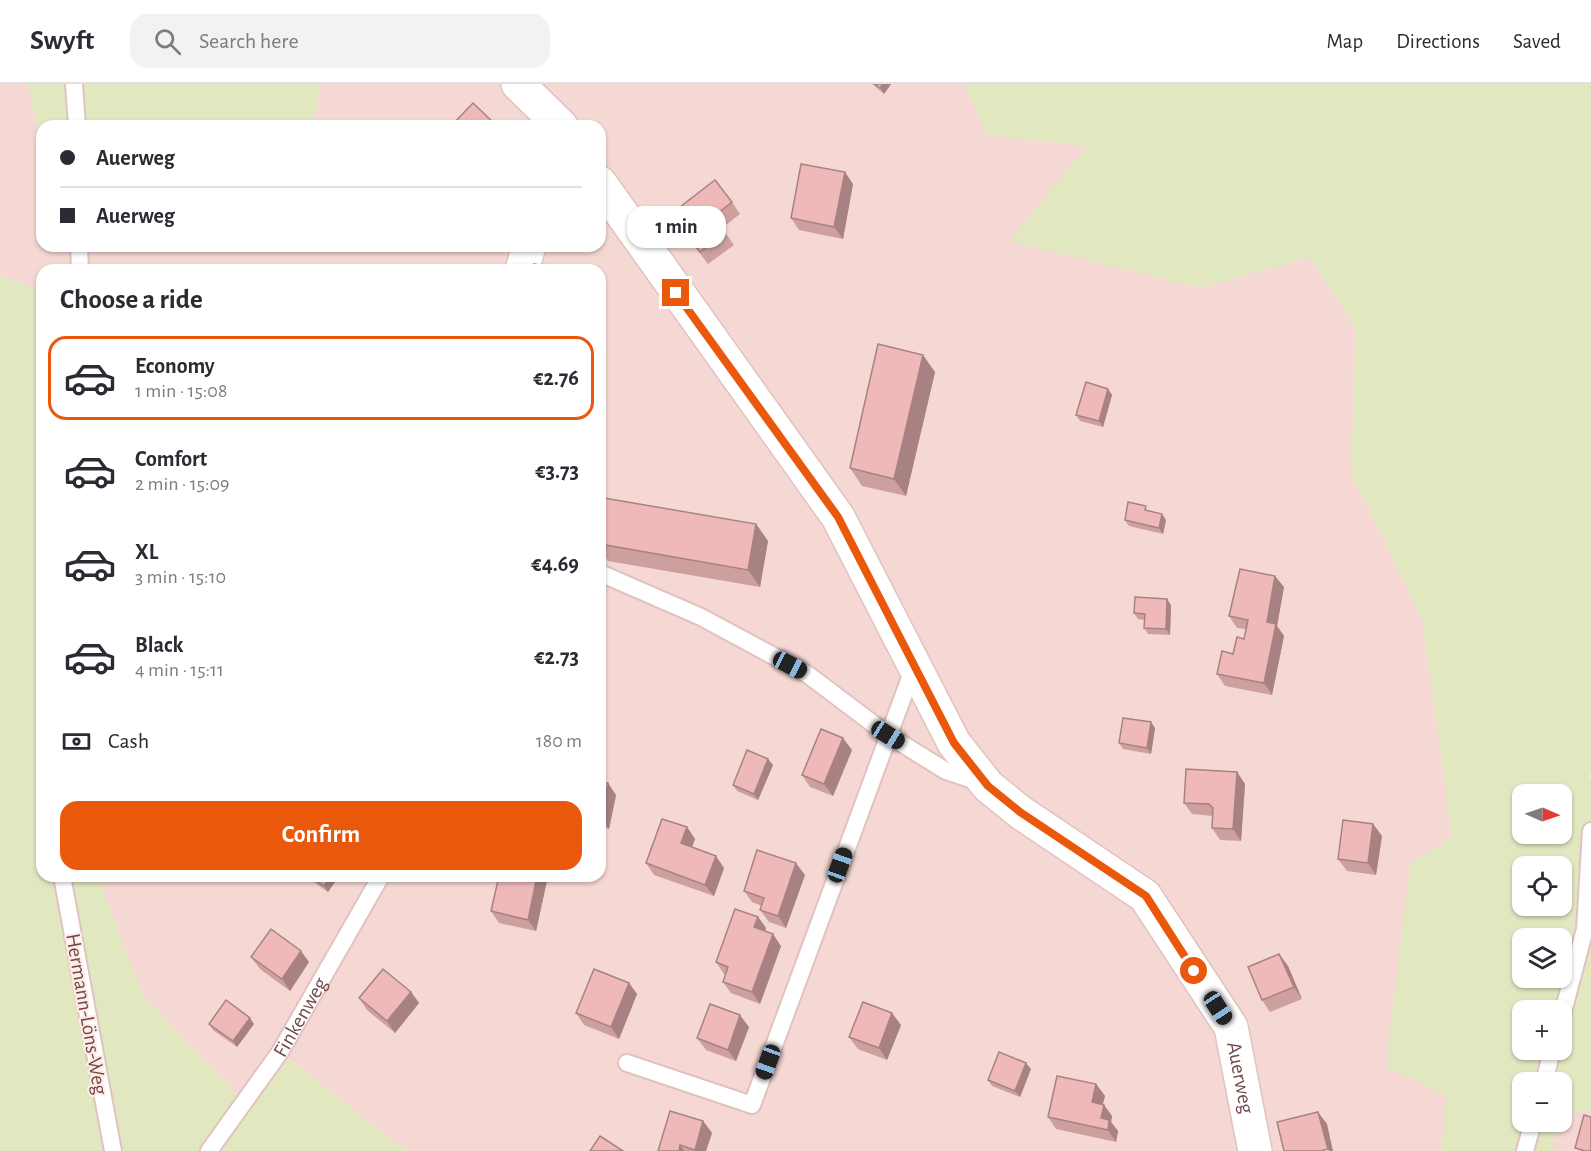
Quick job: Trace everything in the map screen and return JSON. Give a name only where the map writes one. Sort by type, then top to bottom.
[{"type":"street","points":[[519,84],[555,120]]},
{"type":"street","name":"Auerweg","points":[[606,191],[838,517],[954,743],[988,786],[1020,812],[1146,896],[1231,1027],[1256,1151]]},
{"type":"lane","points":[[74,84],[77,120]]},
{"type":"lane","points":[[606,576],[701,616],[807,674],[888,735],[945,771],[988,786]]},
{"type":"lane","points":[[627,1062],[752,1105],[915,665]]},
{"type":"lane","points":[[1566,1000],[1585,930],[1591,831]]},
{"type":"lane","name":"Hermann-Löns-Weg","points":[[63,882],[113,1151]]},
{"type":"lane","name":"Finkenweg","points":[[209,1151],[280,1052],[378,882]]},
{"type":"lane","points":[[1525,1151],[1530,1132]]},
{"type":"shaded area","points":[[0,84],[28,84],[36,120],[36,252],[606,252],[606,120],[314,120],[321,84],[965,84],[986,135],[1088,146],[1010,241],[1201,288],[1310,257],[1356,330],[1351,473],[1422,618],[1452,838],[1512,863],[1512,916],[1572,916],[1572,856],[1557,856],[1562,844],[1572,844],[1572,821],[1591,777],[1591,1151],[406,1151],[280,1052],[243,1100],[143,996],[100,882],[606,882],[606,264],[36,264],[36,289],[0,275]]},
{"type":"green space","points":[[28,84],[321,84],[314,120],[36,120]]},
{"type":"green space","points":[[965,84],[1591,84],[1591,772],[1588,779],[1591,780],[1591,1109],[1572,1114],[1572,1072],[1512,1072],[1512,1132],[1556,1132],[1551,1151],[1441,1151],[1446,1095],[1386,1067],[1410,863],[1452,838],[1422,618],[1351,473],[1356,330],[1310,257],[1201,288],[1009,241],[1087,146],[986,135]]},
{"type":"green space","points":[[0,275],[36,289],[36,882],[100,882],[143,996],[243,1100],[280,1052],[406,1151],[0,1151]]},
{"type":"building","points":[[473,103],[491,120],[457,120]]},
{"type":"building","points":[[801,164],[845,172],[834,227],[791,218]]},
{"type":"building","points":[[715,180],[732,202],[713,217],[725,233],[700,252],[671,214]]},
{"type":"building","points":[[878,344],[923,355],[894,479],[850,468]]},
{"type":"building","points":[[1086,382],[1108,389],[1099,421],[1076,415]]},
{"type":"building","points":[[606,498],[756,524],[748,570],[606,545]]},
{"type":"building","points":[[1128,502],[1146,506],[1145,510],[1162,514],[1159,528],[1125,520]]},
{"type":"building","points":[[1240,569],[1275,576],[1267,622],[1276,624],[1264,683],[1217,674],[1222,651],[1233,654],[1237,637],[1244,639],[1248,620],[1229,616]]},
{"type":"building","points":[[1135,597],[1167,599],[1166,629],[1144,628],[1145,614],[1134,613]]},
{"type":"building","points":[[1123,718],[1151,722],[1147,748],[1119,743]]},
{"type":"building","points":[[821,729],[843,738],[824,784],[802,775]]},
{"type":"building","points":[[747,750],[768,759],[754,794],[733,785]]},
{"type":"building","points":[[1186,769],[1237,772],[1233,829],[1212,828],[1213,808],[1209,804],[1184,803]]},
{"type":"building","points":[[662,819],[687,827],[681,843],[716,856],[705,885],[646,863]]},
{"type":"building","points":[[1343,820],[1373,824],[1368,863],[1338,859]]},
{"type":"building","points":[[757,850],[796,863],[778,916],[760,910],[764,898],[744,891]]},
{"type":"building","points":[[498,882],[536,882],[528,920],[491,911]]},
{"type":"building","points":[[735,909],[758,917],[754,927],[773,934],[752,992],[723,982],[728,967],[716,962]]},
{"type":"building","points":[[271,929],[301,951],[282,979],[251,957]]},
{"type":"building","points":[[1279,954],[1294,987],[1262,1000],[1248,967]]},
{"type":"building","points":[[383,969],[411,992],[387,1021],[359,998]]},
{"type":"building","points":[[594,969],[629,983],[611,1027],[576,1013]]},
{"type":"building","points":[[226,1000],[250,1018],[233,1041],[209,1024]]},
{"type":"building","points":[[863,1002],[892,1013],[879,1048],[849,1037]]},
{"type":"building","points":[[710,1004],[740,1015],[728,1050],[697,1038]]},
{"type":"building","points":[[999,1052],[1026,1063],[1015,1091],[988,1080]]},
{"type":"building","points":[[1057,1076],[1096,1084],[1092,1102],[1104,1105],[1101,1118],[1109,1120],[1108,1130],[1048,1117]]},
{"type":"building","points":[[670,1111],[703,1121],[695,1150],[680,1145],[679,1151],[658,1151]]},
{"type":"building","points":[[1318,1112],[1328,1149],[1284,1151],[1277,1122]]},
{"type":"building","points":[[1584,1115],[1591,1117],[1591,1151],[1575,1148]]},
{"type":"building","points":[[600,1136],[623,1151],[590,1151]]},
{"type":"route","points":[[676,293],[838,517],[954,743],[988,786],[1020,812],[1146,896],[1194,971]]}]
